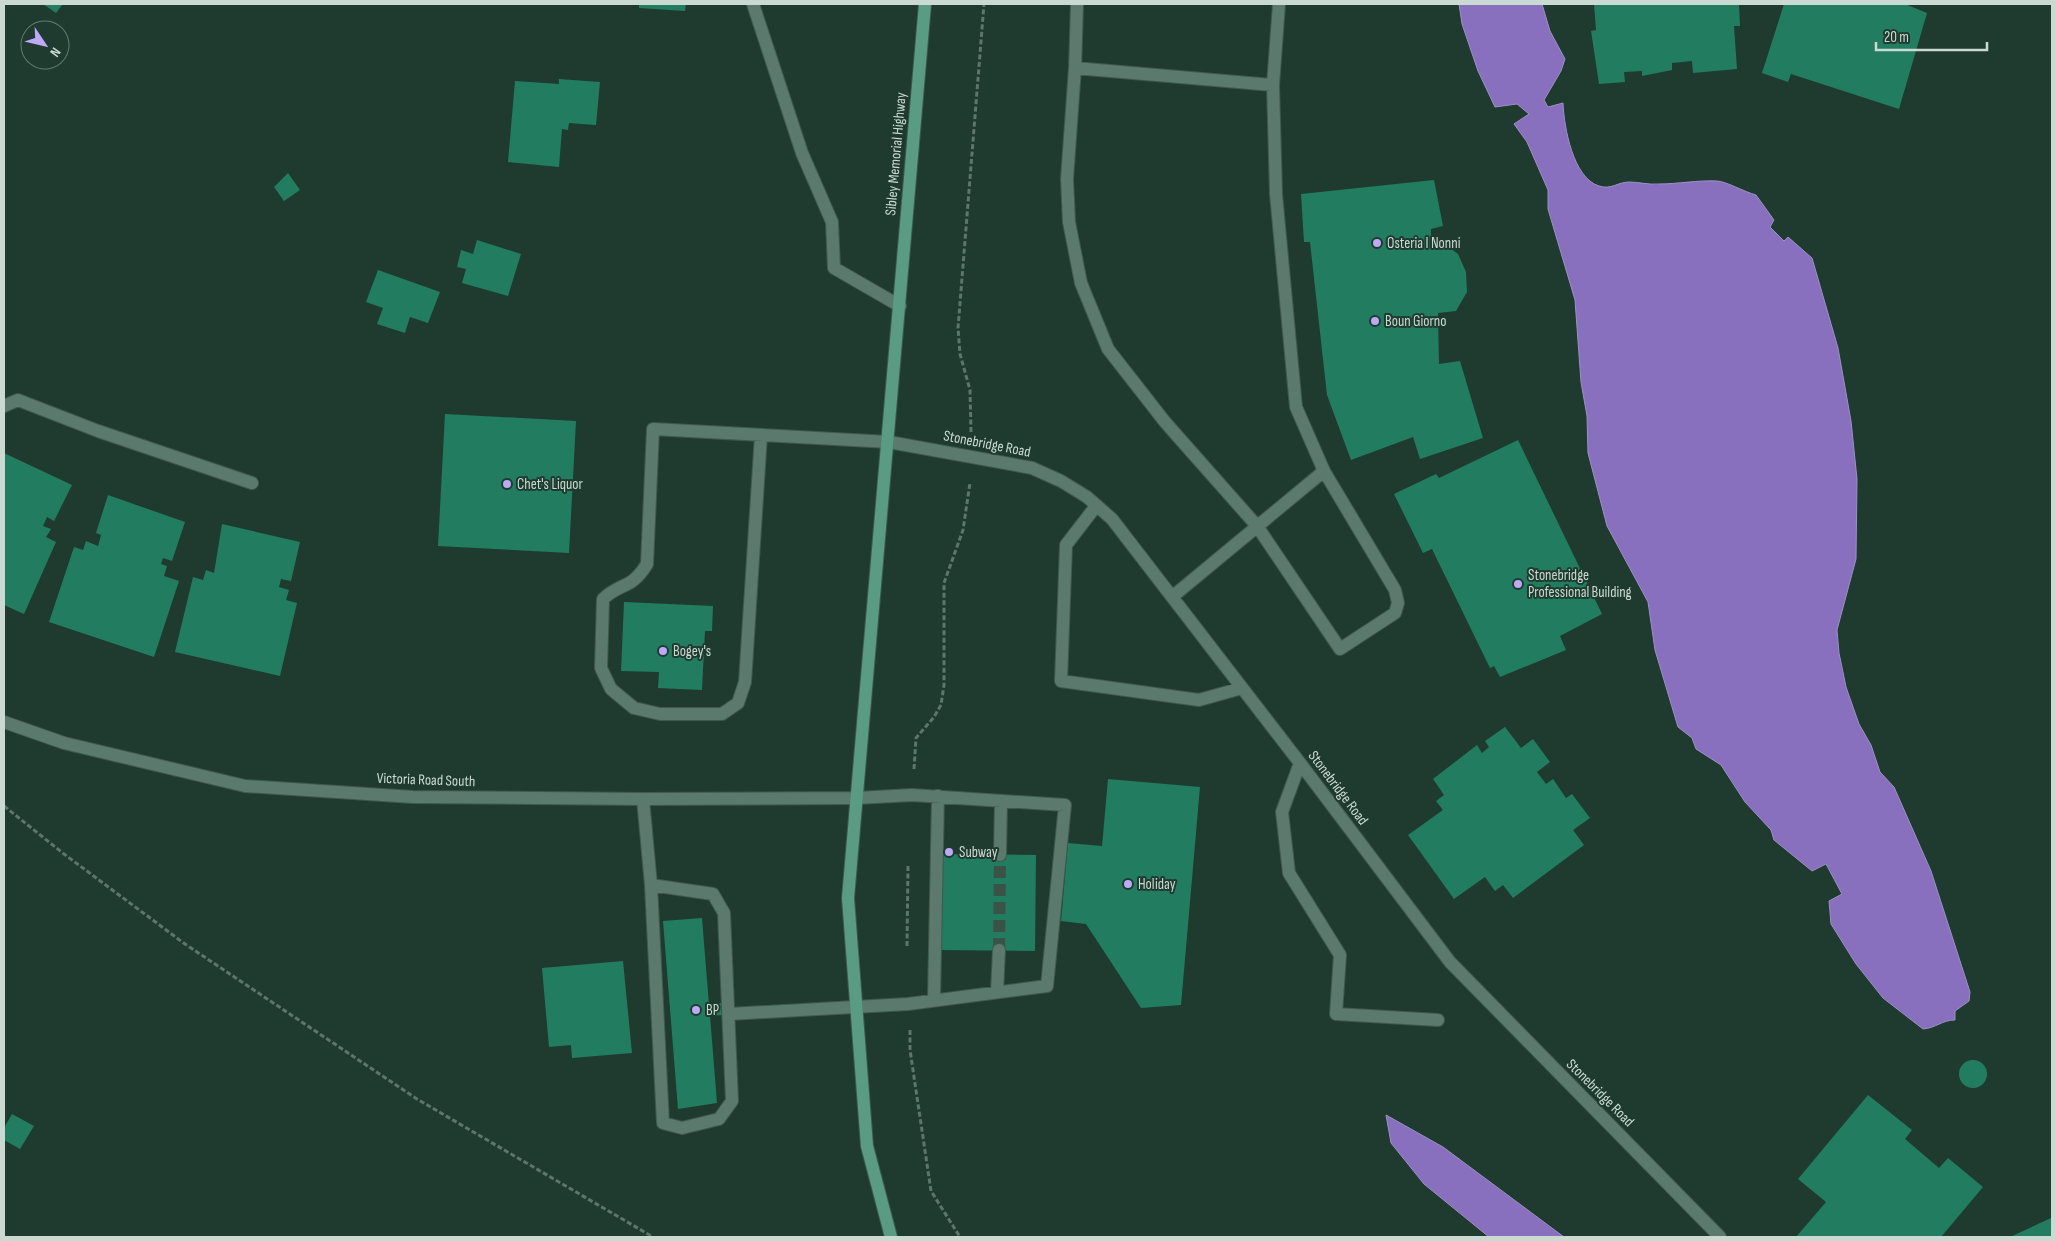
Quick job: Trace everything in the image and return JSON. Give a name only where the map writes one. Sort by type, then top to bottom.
[{"type":"main road","name":"Sibley Memorial Highway","points":[[891,1237],[868,1146],[848,898],[889,442],[925,4]]},
{"type":"street","points":[[752,4],[802,153],[832,222],[834,268],[900,306]]},
{"type":"street","points":[[1078,4],[1068,179],[1069,222],[1081,283],[1108,349],[1165,422],[1256,526],[1340,648],[1395,613],[1398,603],[1395,590],[1324,471],[1296,407],[1276,194],[1274,85],[1279,4]]},
{"type":"street","points":[[1075,70],[1075,68],[1274,85]]},
{"type":"street","points":[[4,406],[18,400],[98,431],[252,483]]},
{"type":"street","name":"Stonebridge Road","points":[[761,435],[745,682],[738,703],[722,714],[660,714],[634,708],[612,689],[601,668],[603,599],[613,590],[626,587],[639,577],[647,564],[653,428],[889,442],[1032,468],[1061,481],[1112,520],[1300,763],[1450,962],[1720,1237]]},
{"type":"street","points":[[1172,597],[1324,471]]},
{"type":"street","points":[[1096,506],[1066,545],[1061,681],[1199,700],[1242,688]]},
{"type":"street","name":"Victoria Road South","points":[[4,722],[64,743],[244,786],[413,797],[643,800],[857,798],[912,795],[1065,806],[1046,986],[997,992]]},
{"type":"street","points":[[1300,763],[1282,812],[1289,873],[1340,955],[1336,1014],[1438,1020]]},
{"type":"street","points":[[934,999],[938,796]]},
{"type":"street","points":[[643,800],[651,885],[663,1123],[682,1128],[719,1119],[732,1101],[730,1014],[724,913],[713,894],[651,885]]},
{"type":"street","points":[[1000,855],[1001,801]]},
{"type":"street","points":[[730,1014],[908,1004],[997,992],[999,950]]},
{"type":"path","points":[[912,795],[916,738],[934,717],[940,705],[944,685],[944,583],[963,530],[970,480],[972,407],[970,390],[960,354],[958,328],[984,4]]},
{"type":"path","points":[[4,806],[64,854],[185,944],[417,1099],[653,1237]]},
{"type":"path","points":[[907,949],[908,862]]},
{"type":"path","points":[[908,1004],[910,1050],[931,1191],[960,1237]]},
{"type":"shaded area","points":[[1459,4],[1542,4],[1550,31],[1565,59],[1561,71],[1544,100],[1548,107],[1563,103],[1565,125],[1576,163],[1590,181],[1603,187],[1629,182],[1655,184],[1717,181],[1725,183],[1756,195],[1774,220],[1770,227],[1784,241],[1788,237],[1812,258],[1838,348],[1851,421],[1857,479],[1856,559],[1837,630],[1839,653],[1846,687],[1859,724],[1871,745],[1880,772],[1894,787],[1931,871],[1970,992],[1969,1001],[1955,1011],[1955,1020],[1923,1029],[1883,998],[1856,964],[1831,924],[1829,901],[1842,894],[1826,864],[1812,871],[1774,840],[1771,830],[1745,802],[1721,765],[1696,749],[1692,738],[1678,727],[1655,650],[1648,602],[1607,526],[1588,453],[1587,416],[1581,382],[1575,300],[1548,209],[1548,190],[1527,142],[1514,124],[1529,114],[1517,104],[1495,107],[1478,71],[1462,24]]},
{"type":"shaded area","points":[[1386,1115],[1443,1147],[1564,1237],[1489,1237],[1424,1184],[1391,1143]]},
{"type":"building","points":[[43,4],[63,4],[56,13]]},
{"type":"building","points":[[639,4],[686,4],[685,11],[639,8]]},
{"type":"building","points":[[1594,4],[1739,4],[1740,26],[1734,26],[1737,69],[1693,73],[1692,61],[1672,63],[1672,70],[1642,76],[1642,71],[1624,72],[1625,82],[1599,84],[1591,31],[1596,30]]},
{"type":"building","points":[[1784,4],[1905,4],[1927,13],[1899,109],[1791,74],[1788,82],[1762,73]]},
{"type":"building","points":[[559,79],[600,82],[596,125],[569,123],[568,130],[562,129],[559,167],[508,162],[515,81],[559,84]]},
{"type":"building","points":[[288,173],[300,190],[284,201],[274,187]]},
{"type":"building","points":[[1434,180],[1443,226],[1431,229],[1431,248],[1450,248],[1458,254],[1466,272],[1467,292],[1456,311],[1438,313],[1439,364],[1460,361],[1483,438],[1420,459],[1413,437],[1351,460],[1327,395],[1310,242],[1304,242],[1301,194]]},
{"type":"building","points":[[477,240],[521,254],[508,296],[462,283],[466,269],[457,267],[461,250],[473,254]]},
{"type":"building","points":[[378,270],[440,292],[428,323],[410,317],[405,333],[377,324],[383,308],[366,302]]},
{"type":"building","name":"Chet's Liquor","points":[[445,414],[576,421],[569,553],[438,546]]},
{"type":"building","name":"Stonebridge Professional Building","points":[[1518,440],[1602,614],[1560,636],[1566,650],[1500,677],[1494,666],[1490,668],[1432,549],[1423,553],[1394,494],[1436,474],[1439,478]]},
{"type":"building","points":[[4,453],[72,485],[54,521],[47,517],[43,526],[51,529],[46,537],[56,542],[24,614],[4,605]]},
{"type":"building","points":[[108,495],[185,522],[172,561],[163,558],[161,564],[167,566],[164,576],[179,581],[154,657],[49,622],[74,547],[83,550],[86,541],[98,546],[101,535],[96,533]]},
{"type":"building","points":[[222,524],[300,542],[291,581],[281,579],[279,587],[289,590],[286,600],[297,603],[280,676],[175,652],[193,577],[203,580],[206,570],[214,573]]},
{"type":"building","name":"Bogey's","points":[[624,602],[713,606],[712,631],[705,631],[702,690],[658,688],[659,672],[621,671]]},
{"type":"building","points":[[1505,727],[1521,748],[1533,739],[1550,762],[1537,772],[1546,784],[1553,779],[1566,798],[1572,794],[1590,818],[1573,830],[1584,845],[1513,898],[1503,885],[1495,891],[1485,877],[1454,899],[1408,835],[1443,810],[1436,801],[1444,795],[1433,779],[1477,745],[1482,753],[1489,747],[1485,741]]},
{"type":"building","name":"Holiday","points":[[1108,779],[1200,787],[1181,1005],[1141,1008],[1086,924],[1061,921],[1068,843],[1102,846]]},
{"type":"building","points":[[939,854],[1036,855],[1035,951],[938,950]]},
{"type":"building","name":"BP","points":[[702,918],[709,1005],[721,1003],[722,1015],[710,1016],[717,1103],[678,1109],[663,921]]},
{"type":"building","points":[[623,961],[632,1053],[572,1058],[571,1045],[549,1047],[542,968]]},
{"type":"building","points":[[1973,1060],[1983,1064],[1987,1074],[1983,1084],[1973,1088],[1963,1084],[1959,1074],[1963,1064]]},
{"type":"building","points":[[1868,1095],[1912,1130],[1905,1139],[1939,1168],[1948,1158],[1983,1187],[1941,1237],[1796,1237],[1826,1202],[1798,1179]]},
{"type":"building","points":[[12,1114],[34,1126],[20,1149],[4,1140],[4,1128]]},
{"type":"building","points":[[2051,1218],[2052,1237],[2010,1237]]},
{"type":"tunnel","points":[[999,950],[1000,855]]},
{"type":"place","name":"Osteria I Nonni","points":[[1377,243]]},
{"type":"place","name":"Boun Giorno","points":[[1375,321]]},
{"type":"place","name":"Chet's Liquor","points":[[507,484]]},
{"type":"place","name":"Stonebridge Professional Building","points":[[1518,584]]},
{"type":"place","name":"Bogey's","points":[[663,651]]},
{"type":"place","name":"Subway","points":[[949,852]]},
{"type":"place","name":"Holiday","points":[[1128,884]]},
{"type":"place","name":"BP","points":[[696,1010]]}]
